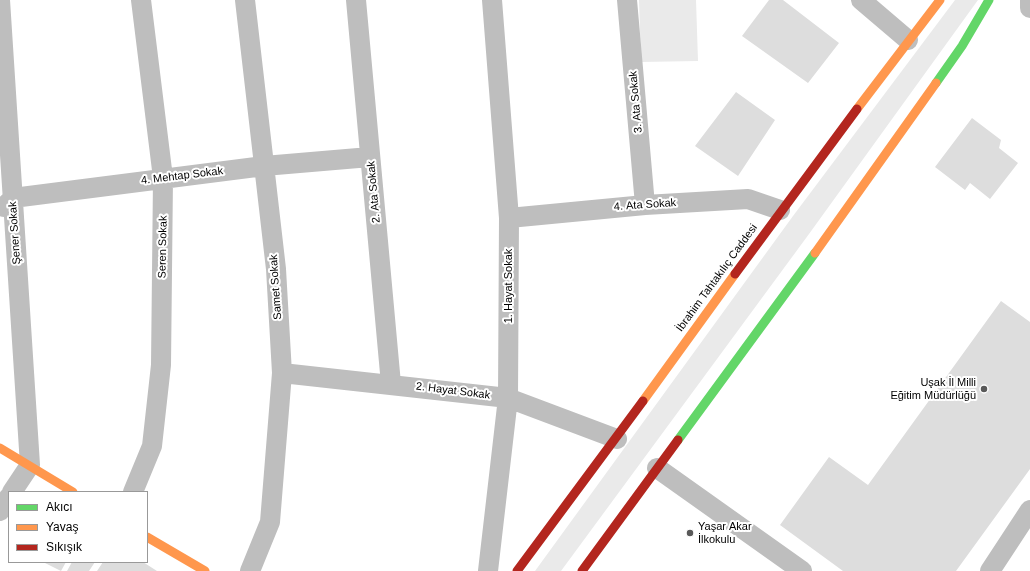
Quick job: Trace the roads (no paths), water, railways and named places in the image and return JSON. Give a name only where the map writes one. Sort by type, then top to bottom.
[{"type":"main road","name":"İbrahim Tahtakılıç Caddesi","points":[[517,571],[617,439],[780,210],[908,40],[940,0]]},
{"type":"main road","points":[[582,571],[819,248],[962,46],[989,0]]},
{"type":"main road","points":[[0,448],[71,491]]},
{"type":"main road","points":[[148,538],[205,571]]},
{"type":"street","name":"Şener Sokak","points":[[0,0],[6,205],[30,465]]},
{"type":"street","name":"Seren Sokak","points":[[133,491],[152,446],[161,365],[163,178],[142,0]]},
{"type":"street","name":"Samet Sokak","points":[[245,0],[276,269],[282,373],[270,522],[250,571]]},
{"type":"street","name":"2. Ata Sokak","points":[[356,0],[391,384]]},
{"type":"street","name":"1. Hayat Sokak","points":[[488,571],[508,398],[509,218],[492,0]]},
{"type":"street","name":"3. Ata Sokak","points":[[627,0],[645,205]]},
{"type":"street","points":[[861,0],[908,40]]},
{"type":"street","points":[[1030,0],[1030,8]]},
{"type":"street","name":"4. Mehtap Sokak","points":[[6,205],[163,178],[264,166],[370,157]]},
{"type":"street","name":"4. Ata Sokak","points":[[509,218],[645,205],[748,199],[780,210]]},
{"type":"street","name":"2. Hayat Sokak","points":[[282,373],[508,398],[617,439]]},
{"type":"street","points":[[13,491],[30,465]]},
{"type":"street","points":[[657,468],[802,571]]},
{"type":"street","points":[[0,511],[8,499]]},
{"type":"street","points":[[990,571],[1030,510]]},
{"type":"place","name":"Uşak İl Milli Eğitim Müdürlüğü","points":[[984,389]]},
{"type":"place","name":"Yaşar Akar İlkokulu","points":[[690,533]]}]
